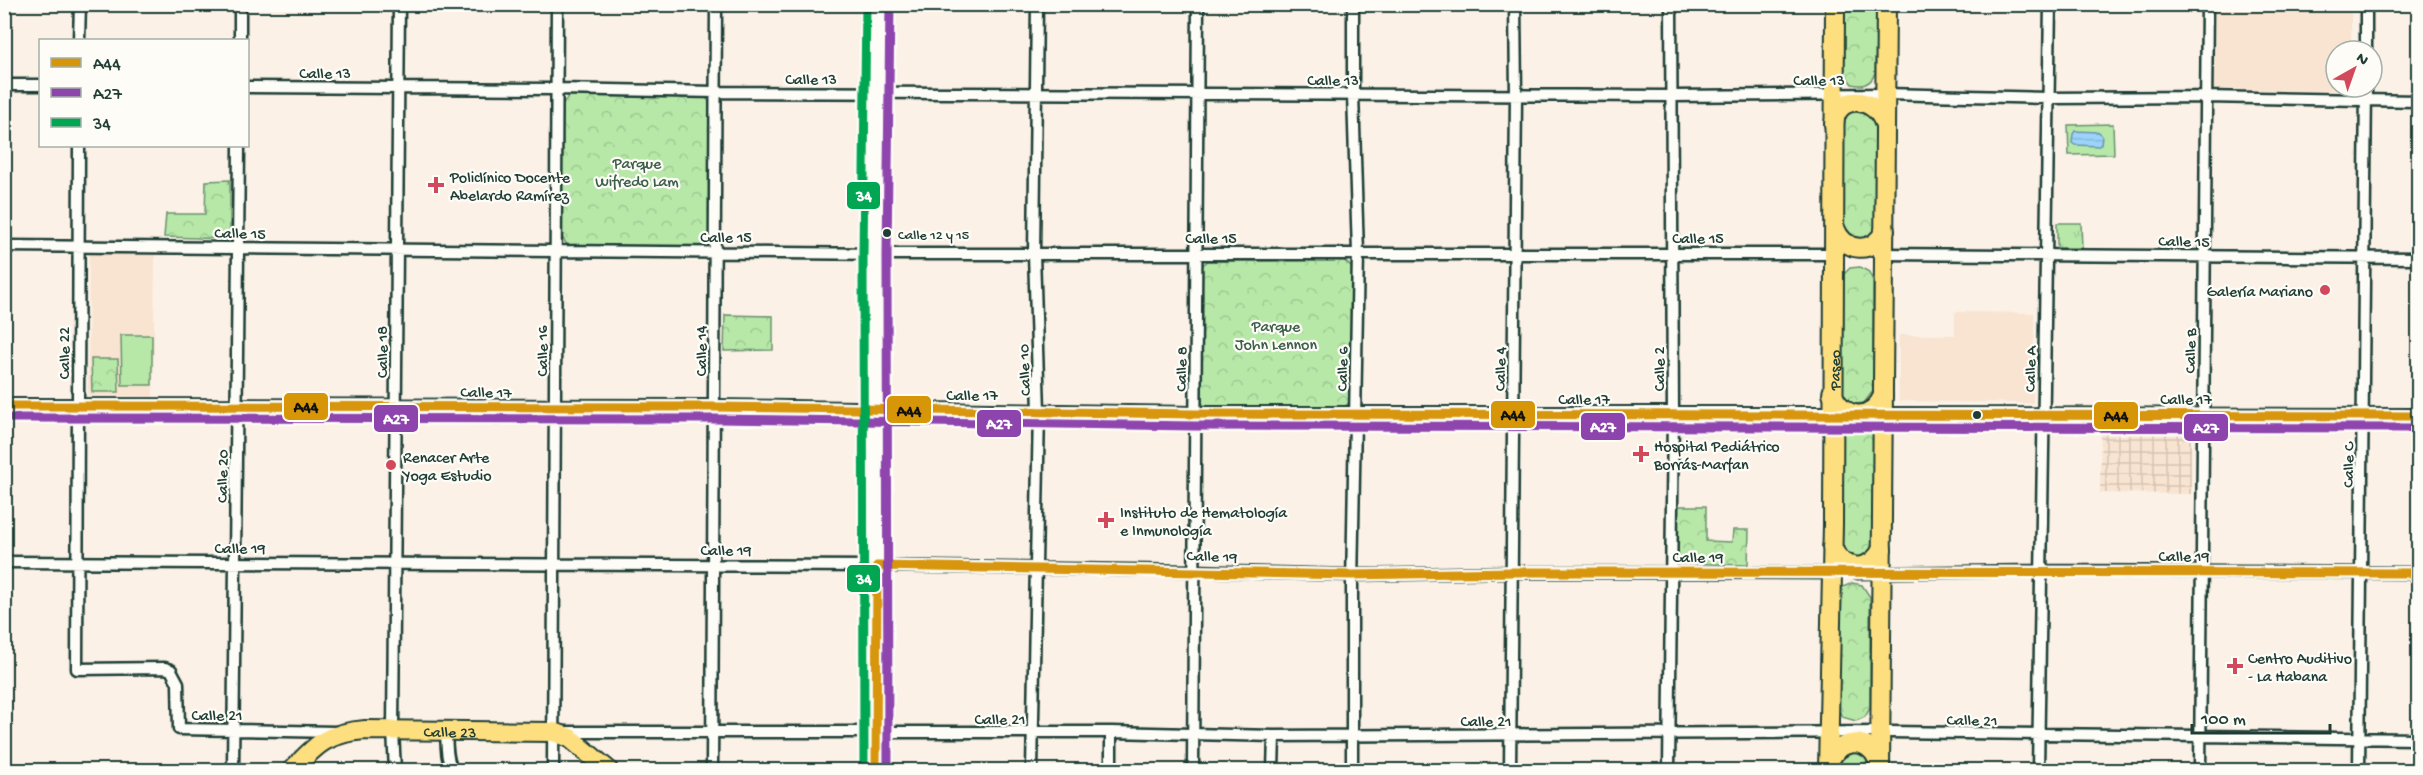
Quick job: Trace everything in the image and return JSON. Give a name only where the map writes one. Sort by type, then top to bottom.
[{"type":"main road","points":[[876,771],[875,254],[878,4]]},
{"type":"main road","name":"Paseo","points":[[1828,769],[1832,592],[1835,4]]},
{"type":"main road","points":[[1880,768],[1886,4]]},
{"type":"main road","points":[[1834,68],[1839,84],[1845,90],[1858,94],[1869,92],[1877,87],[1885,73]]},
{"type":"main road","points":[[1834,127],[1834,119],[1839,111],[1845,106],[1858,102],[1876,108],[1884,123]]},
{"type":"main road","points":[[1835,228],[1844,243],[1858,249],[1875,244],[1885,230]]},
{"type":"main road","points":[[1833,262],[1858,254],[1868,256],[1875,260],[1883,275]]},
{"type":"main road","points":[[1832,393],[1842,409],[1857,415],[1873,410],[1883,396]]},
{"type":"main road","points":[[1832,547],[1841,561],[1848,566],[1857,567],[1873,562],[1882,549]]},
{"type":"main road","points":[[1832,592],[1841,578],[1857,573],[1872,579],[1881,593]]},
{"type":"main road","points":[[1829,714],[1838,728],[1854,733],[1870,727],[1879,713]]},
{"type":"main road","points":[[292,771],[326,739],[340,732]]},
{"type":"main road","name":"Calle 23","points":[[340,732],[554,732],[570,738],[608,771]]},
{"type":"main road","points":[[1828,769],[1834,752],[1854,742],[1869,747],[1878,759],[1880,768]]},
{"type":"street","points":[[80,4],[80,39]]},
{"type":"street","points":[[240,4],[240,39]]},
{"type":"street","name":"Calle 18","points":[[395,771],[393,731],[399,4]]},
{"type":"street","name":"Calle 16","points":[[553,771],[557,4]]},
{"type":"street","name":"Calle 14","points":[[712,771],[717,4]]},
{"type":"street","name":"Calle 10","points":[[1032,771],[1039,411],[1034,254],[1037,4]]},
{"type":"street","name":"Calle 8","points":[[1193,771],[1198,4]]},
{"type":"street","name":"Calle 6","points":[[1352,771],[1352,575],[1358,253],[1353,94],[1353,4]]},
{"type":"street","name":"Calle 4","points":[[1510,771],[1515,4]]},
{"type":"street","name":"Calle 2","points":[[1669,771],[1673,414],[1671,4]]},
{"type":"street","name":"Calle A","points":[[2038,771],[2050,4]]},
{"type":"street","name":"Calle B","points":[[2200,771],[2207,4]]},
{"type":"street","points":[[2366,4],[2366,39]]},
{"type":"street","points":[[4,85],[39,85]]},
{"type":"street","name":"Calle 13","points":[[249,87],[1035,94],[1672,96],[1885,94],[2049,98],[2418,101]]},
{"type":"street","name":"Calle C","points":[[2359,771],[2365,100]]},
{"type":"street","name":"Calle 22","points":[[77,669],[79,147]]},
{"type":"street","name":"Calle 20","points":[[233,771],[239,147]]},
{"type":"street","name":"Calle 15","points":[[4,246],[875,254],[1673,253],[1833,262]]},
{"type":"street","name":"Calle 15","points":[[1858,254],[2418,258]]},
{"type":"street","name":"Calle 17","points":[[4,406],[715,407],[1195,414],[2418,416]]},
{"type":"street","name":"Calle 19","points":[[4,562],[876,566],[1352,575],[1513,572],[2041,571],[2418,573]]},
{"type":"street","name":"Calle 21","points":[[77,669],[165,668],[171,670],[178,683],[179,729],[340,732]]},
{"type":"street","name":"Calle 21","points":[[554,732],[1112,732],[1274,736],[1879,732],[2418,739]]},
{"type":"street","points":[[1111,771],[1112,732]]},
{"type":"street","points":[[446,733],[450,770]]},
{"type":"street","points":[[1273,771],[1274,736]]},
{"type":"shaded area","points":[[2215,5],[2351,5],[2351,39],[2324,39],[2324,91],[2214,89]]},
{"type":"shaded area","points":[[89,253],[155,254],[153,397],[88,396]]},
{"type":"shaded area","points":[[1955,312],[2034,313],[2033,403],[1899,401],[1899,335],[1955,335]]},
{"type":"shaded area","points":[[2101,421],[2191,422],[2191,494],[2100,493]]},
{"type":"green space","points":[[1845,5],[1877,5],[1875,73],[1869,82],[1863,85],[1852,84],[1843,72]]},
{"type":"green space","name":"Parque Wifredo Lam","points":[[570,94],[705,97],[712,104],[712,240],[707,248],[568,246],[561,236],[562,105]]},
{"type":"green space","points":[[1858,106],[1876,120],[1875,231],[1862,244],[1843,231],[1844,120],[1845,115]]},
{"type":"green space","points":[[2113,124],[2114,154],[2069,155],[2068,125]]},
{"type":"green space","points":[[230,180],[230,239],[164,237],[166,214],[205,214],[206,181]]},
{"type":"green space","points":[[2057,223],[2081,223],[2082,248],[2057,248]]},
{"type":"green space","name":"Parque John Lennon","points":[[1344,260],[1353,269],[1352,400],[1343,408],[1207,408],[1198,399],[1200,267],[1208,261]]},
{"type":"green space","points":[[1860,267],[1869,272],[1873,281],[1873,391],[1864,403],[1854,404],[1842,396],[1843,275],[1850,268]]},
{"type":"green space","points":[[725,315],[773,316],[773,350],[724,351]]},
{"type":"green space","points":[[121,335],[152,335],[152,385],[122,385]]},
{"type":"green space","points":[[91,359],[118,359],[119,392],[92,392]]},
{"type":"green space","points":[[1860,422],[1869,427],[1873,436],[1872,547],[1868,556],[1854,560],[1840,547],[1841,436],[1846,427]]},
{"type":"green space","points":[[1678,506],[1706,506],[1706,541],[1732,542],[1733,530],[1749,530],[1748,565],[1677,563]]},
{"type":"green space","points":[[1852,583],[1862,585],[1870,597],[1870,708],[1865,717],[1856,721],[1842,717],[1838,708],[1840,592],[1843,587]]},
{"type":"green space","points":[[1853,746],[1871,760],[1871,770],[1839,770],[1839,760]]},
{"type":"water","points":[[2075,131],[2099,132],[2102,136],[2101,144],[2099,146],[2075,145],[2072,143]]},
{"type":"transit line","name":"34","points":[[864,770],[863,254],[866,4]]},
{"type":"transit line","name":"A27","points":[[888,770],[887,254],[890,4]]},
{"type":"transit line","name":"A44","points":[[4,406],[715,407],[1195,414],[2418,416]]},
{"type":"transit line","name":"A27","points":[[4,418],[715,419],[1195,426],[2418,428]]},
{"type":"transit line","name":"A44","points":[[876,770],[877,566],[1352,575],[1513,572],[2418,573]]},
{"type":"place","name":"Policlínico Docente Abelardo Ramírez","points":[[436,185]]},
{"type":"place","name":"Calle 12 y 15","points":[[887,233]]},
{"type":"place","name":"Galería Mariano","points":[[2325,290]]},
{"type":"place","name":"Hospital Pediátrico Borrás-Marfan","points":[[1641,454]]},
{"type":"place","name":"Renacer Arte Yoga Estudio","points":[[391,465]]},
{"type":"place","name":"Instituto de Hematología e Inmunología","points":[[1106,520]]},
{"type":"place","name":"Centro Auditivo - La Habana","points":[[2235,666]]}]
